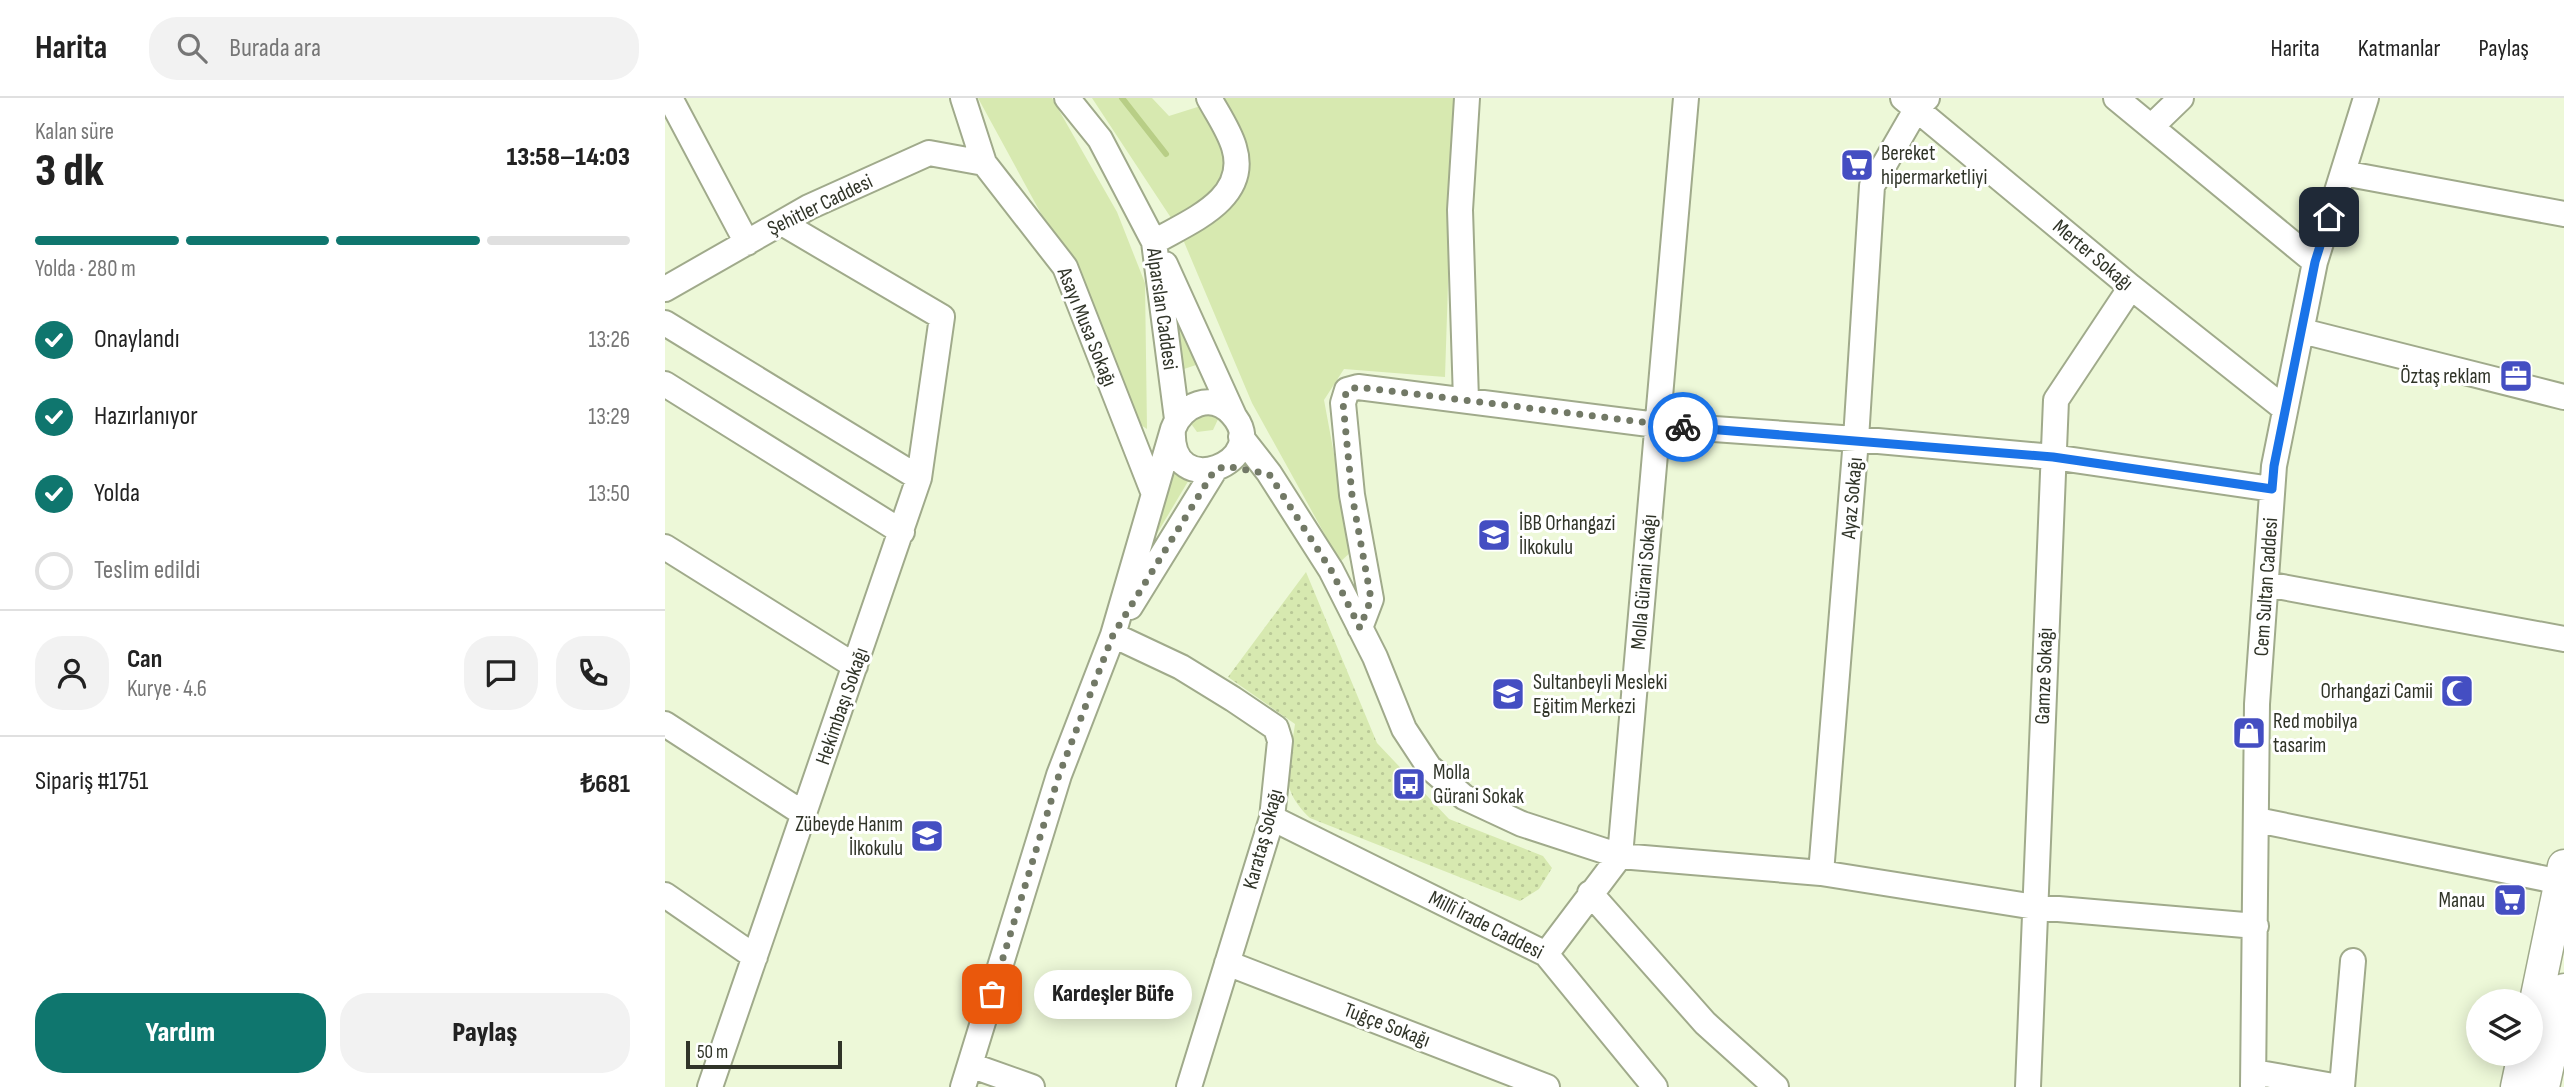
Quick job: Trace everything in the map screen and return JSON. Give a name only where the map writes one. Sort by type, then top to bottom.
[{"type":"main road","points":[[2538,989],[2562,874]]},
{"type":"main road","points":[[2535,1079],[2564,990]]},
{"type":"street","name":"Asayı Musa Sokağı","points":[[963,98],[984,163],[1065,267],[1154,495]]},
{"type":"street","name":"Alparslan Caddesi","points":[[1067,98],[1100,139],[1154,242],[1175,424]]},
{"type":"street","points":[[1113,635],[1219,468],[1239,449],[1238,427],[1154,242],[1216,207],[1234,182],[1235,148],[1209,98]]},
{"type":"street","points":[[1466,400],[1460,210],[1467,98]]},
{"type":"street","name":"Molla Gürani Sokağı","points":[[1620,856],[1686,98]]},
{"type":"street","points":[[2116,98],[2315,262]]},
{"type":"street","points":[[2151,127],[2181,98]]},
{"type":"street","name":"Cem Sultan Caddesi","points":[[2254,1079],[2257,705],[2272,489],[2285,409],[2315,262],[2366,98]]},
{"type":"street","points":[[671,100],[747,243]]},
{"type":"street","name":"Merter Sokağı","points":[[1916,101],[2131,287],[2285,409]]},
{"type":"street","name":"Ayaz Sokağı","points":[[1821,873],[1856,439],[1871,186],[1916,101]]},
{"type":"street","name":"Şehitler Caddesi","points":[[665,289],[782,223],[929,153],[984,163]]},
{"type":"street","points":[[2343,173],[2564,214]]},
{"type":"street","name":"Hekimbaşı Sokağı","points":[[710,1087],[919,478],[942,317],[782,223]]},
{"type":"street","name":"Gamze Sokağı","points":[[2028,1087],[2056,400],[2131,287]]},
{"type":"street","points":[[665,323],[919,478]]},
{"type":"street","points":[[2302,331],[2564,397]]},
{"type":"street","points":[[665,384],[902,531]]},
{"type":"street","points":[[1360,628],[1371,599],[1352,495],[1343,403],[1347,390],[1358,387],[1657,425],[2053,457],[2272,489]]},
{"type":"street","points":[[1032,1087],[966,1076],[1059,775],[1113,635],[1175,424],[1193,404],[1205,402],[1226,408],[1331,570],[1360,628],[1404,729],[1429,767],[1464,797],[1523,824],[1620,856],[1821,873],[2035,907],[2256,926]]},
{"type":"street","points":[[1175,424],[1172,441],[1182,461],[1191,468],[1219,468],[1269,474]]},
{"type":"street","points":[[665,547],[855,666]]},
{"type":"street","points":[[2266,584],[2564,639]]},
{"type":"street","name":"Karataş Sokağı","points":[[1113,635],[1181,667],[1276,728],[1280,741],[1280,762],[1272,818],[1189,1087]]},
{"type":"street","points":[[665,724],[804,814]]},
{"type":"street","name":"Millî İrade Caddesi","points":[[1272,818],[1546,954],[1655,1087]]},
{"type":"street","points":[[2257,820],[2562,874]]},
{"type":"street","points":[[1546,954],[1620,856]]},
{"type":"street","points":[[1590,893],[1705,1023],[1776,1087]]},
{"type":"street","points":[[665,895],[755,957]]},
{"type":"street","points":[[2254,1079],[2341,1087],[2353,961]]},
{"type":"street","name":"Tuğçe Sokağı","points":[[1227,963],[1547,1087]]},
{"type":"green space","points":[[978,98],[1052,98],[1117,212],[1145,283],[1147,429],[1133,420],[1074,274]]},
{"type":"green space","points":[[1092,98],[1152,98],[1169,116],[1226,98],[1454,98],[1445,377],[1344,369],[1324,400],[1352,551],[1340,562],[1252,403],[1179,230]]},
{"type":"green space","points":[[1165,268],[1208,361],[1175,372]]},
{"type":"green space","points":[[1189,410],[1220,415],[1213,430],[1197,432],[1187,418]]},
{"type":"green space","points":[[1163,457],[1193,473],[1121,594]]},
{"type":"green space","points":[[1306,572],[1377,743],[1449,819],[1543,856],[1552,868],[1539,889],[1520,901],[1310,818],[1299,806],[1292,795],[1287,775],[1295,724],[1228,677]]},
{"type":"waterway","points":[[1122,98],[1166,154]]},
{"type":"way so far","points":[[992,994],[1059,775],[1113,635],[1214,471],[1225,466],[1269,474],[1331,570],[1360,628],[1371,599],[1352,495],[1343,403],[1347,390],[1358,387],[1683,427]]},
{"type":"place","name":"Bereket hipermarketliyi","points":[[1857,165]]},
{"type":"place","name":"Öztaş reklam","points":[[2516,376]]},
{"type":"place","name":"İBB Orhangazi İlkokulu","points":[[1494,535]]},
{"type":"place","name":"Orhangazi Camii","points":[[2457,691]]},
{"type":"place","name":"Sultanbeyli Mesleki Eğitim Merkezi","points":[[1508,694]]},
{"type":"place","name":"Red mobilya tasarim","points":[[2249,733]]},
{"type":"place","name":"Molla Gürani Sokak","points":[[1409,784]]},
{"type":"place","name":"Zübeyde Hanım İlkokulu","points":[[927,836]]},
{"type":"place","name":"Manau","points":[[2510,900]]},
{"type":"place","name":"Kardeşler Büfe","points":[[992,994]]},
{"type":"route","points":[[1683,427],[2053,457],[2272,489],[2274,466],[2315,262],[2329,217]]}]
